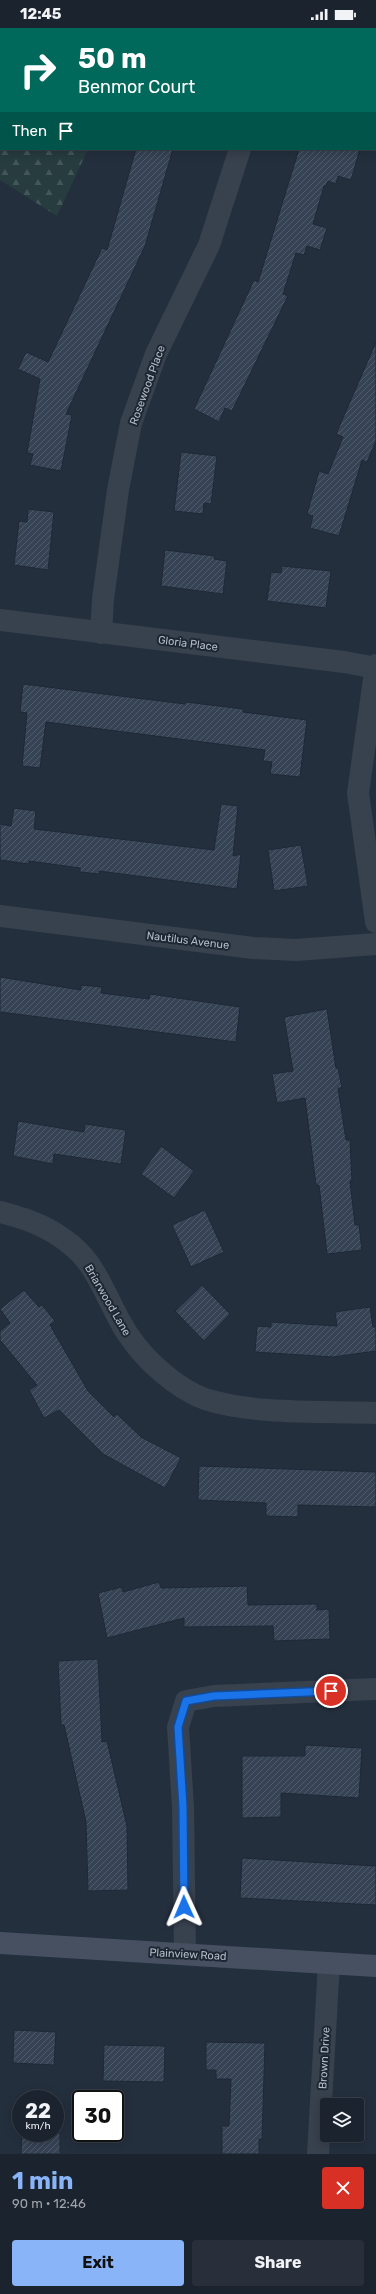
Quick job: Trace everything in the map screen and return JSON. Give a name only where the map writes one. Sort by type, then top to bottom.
[{"type":"main road","name":"Plainview Road","points":[[0,1943],[185,1953],[376,1966]]},
{"type":"street","name":"Rosewood Place","points":[[101,633],[103,599],[118,490],[131,423],[156,354],[208,244],[240,150]]},
{"type":"street","name":"Gloria Place","points":[[0,620],[376,667]]},
{"type":"street","points":[[376,667],[358,793],[376,922]]},
{"type":"street","name":"Nautilus Avenue","points":[[0,916],[253,948],[296,950],[376,944]]},
{"type":"street","name":"Briarwood Lane","points":[[0,1212],[33,1221],[58,1235],[80,1254],[106,1293],[129,1336],[169,1380],[204,1398],[252,1408],[376,1412]]},
{"type":"street","points":[[185,1953],[183,1807],[178,1727],[186,1701],[214,1696],[375,1689]]},
{"type":"street","name":"Brown Drive","points":[[318,2154],[329,1963]]},
{"type":"green space","points":[[0,150],[88,150],[57,216],[0,180]]},
{"type":"building","points":[[136,150],[173,150],[145,246],[66,414],[72,415],[61,471],[30,465],[33,454],[27,453],[40,379],[18,369],[26,352],[48,362],[102,248],[107,250]]},
{"type":"building","points":[[299,150],[360,150],[351,180],[338,176],[336,184],[328,181],[326,186],[324,186],[313,224],[327,228],[320,250],[307,246],[304,255],[296,253],[283,294],[288,296],[232,411],[225,408],[219,422],[194,409],[254,280],[258,282]]},
{"type":"building","points":[[376,342],[376,441],[367,462],[362,460],[339,536],[310,528],[313,516],[307,514],[319,471],[328,474],[343,437],[336,434]]},
{"type":"building","points":[[181,452],[217,456],[211,504],[204,503],[203,514],[174,511]]},
{"type":"building","points":[[28,509],[54,512],[48,570],[14,565],[19,521],[27,522]]},
{"type":"building","points":[[165,550],[215,556],[214,559],[227,561],[223,594],[161,586]]},
{"type":"building","points":[[282,566],[331,571],[326,608],[267,601],[271,572],[281,573]]},
{"type":"building","points":[[23,684],[185,704],[186,702],[243,709],[243,712],[307,720],[300,777],[270,774],[272,762],[263,761],[265,750],[46,722],[40,768],[22,766],[27,713],[20,712]]},
{"type":"building","points":[[221,804],[238,806],[233,856],[241,854],[237,889],[99,871],[99,874],[80,872],[80,868],[29,861],[29,864],[0,860],[0,824],[11,826],[14,808],[36,811],[34,829],[214,850]]},
{"type":"building","points":[[301,845],[308,886],[274,891],[268,850]]},
{"type":"building","points":[[0,977],[81,990],[81,985],[102,987],[101,993],[149,999],[150,994],[240,1007],[236,1042],[0,1012]]},
{"type":"building","points":[[327,1009],[336,1068],[338,1068],[342,1088],[338,1088],[346,1140],[350,1140],[352,1181],[350,1181],[355,1225],[359,1225],[362,1250],[327,1254],[319,1185],[316,1185],[305,1098],[277,1103],[272,1074],[293,1071],[284,1017]]},
{"type":"building","points":[[18,1121],[84,1132],[85,1124],[126,1130],[121,1164],[54,1154],[53,1164],[13,1156]]},
{"type":"building","points":[[161,1146],[194,1171],[174,1198],[141,1174]]},
{"type":"building","points":[[205,1210],[224,1252],[191,1267],[172,1225]]},
{"type":"building","points":[[202,1285],[230,1314],[204,1341],[175,1311]]},
{"type":"building","points":[[24,1290],[39,1307],[42,1305],[55,1321],[50,1325],[88,1391],[114,1417],[117,1414],[141,1437],[181,1458],[165,1488],[103,1454],[59,1410],[44,1418],[29,1390],[37,1385],[0,1340],[0,1331],[10,1323],[0,1309]]},
{"type":"building","points":[[370,1307],[373,1327],[376,1327],[376,1351],[333,1357],[255,1352],[257,1326],[271,1327],[271,1322],[337,1326],[335,1312]]},
{"type":"building","points":[[199,1466],[376,1472],[376,1507],[298,1505],[298,1517],[266,1516],[266,1503],[198,1500]]},
{"type":"building","points":[[159,1582],[161,1588],[247,1586],[248,1605],[317,1604],[317,1610],[329,1609],[330,1639],[274,1641],[273,1626],[184,1627],[184,1618],[107,1638],[98,1593],[122,1587],[123,1592]]},
{"type":"building","points":[[98,1659],[102,1742],[107,1741],[127,1826],[128,1890],[88,1891],[86,1822],[64,1725],[61,1725],[58,1661]]},
{"type":"building","points":[[305,1745],[362,1748],[359,1798],[281,1793],[281,1817],[242,1818],[242,1756],[305,1756]]},
{"type":"building","points":[[242,1858],[376,1866],[376,1905],[240,1898]]},
{"type":"building","points":[[14,2030],[56,2032],[54,2065],[13,2063]]},
{"type":"building","points":[[206,2042],[265,2043],[262,2139],[259,2139],[259,2154],[222,2154],[222,2126],[229,2126],[231,2079],[216,2079],[216,2070],[206,2070]]},
{"type":"building","points":[[104,2045],[165,2046],[164,2082],[103,2081]]},
{"type":"building","points":[[22,2142],[60,2142],[60,2154],[21,2154]]},
{"type":"route","points":[[184,1907],[183,1807],[178,1727],[186,1701],[214,1696],[331,1691]]}]
